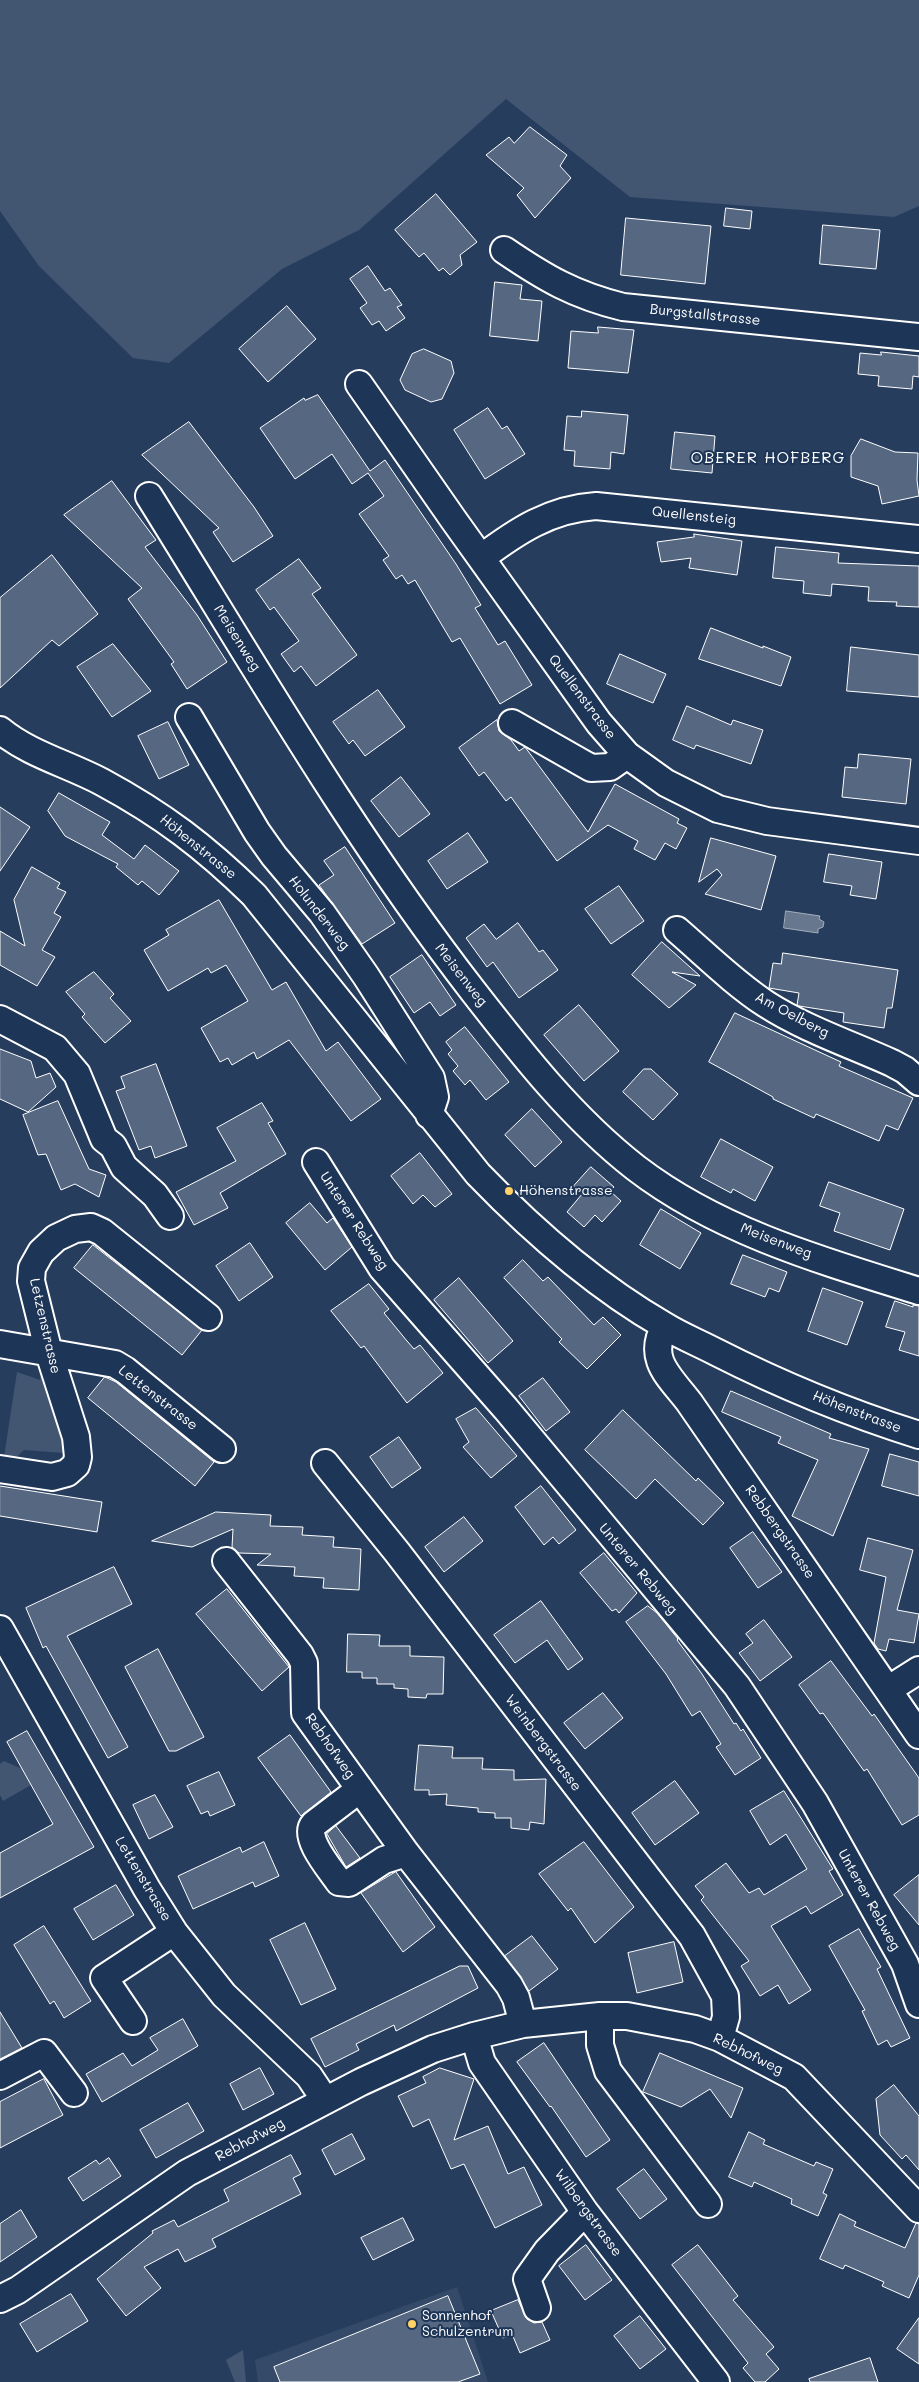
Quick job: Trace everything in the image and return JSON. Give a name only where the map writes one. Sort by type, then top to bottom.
[{"type":"street","name":"Burgstallstrasse","points":[[504,250],[546,278],[570,290],[592,299],[623,307],[919,337]]},
{"type":"street","name":"Quellenstrasse","points":[[359,384],[599,722],[627,755],[666,783],[718,809],[768,821],[919,841]]},
{"type":"street","name":"Meisenweg","points":[[149,496],[371,851],[432,938],[525,1058],[580,1118],[636,1168],[690,1203],[723,1220],[747,1232],[919,1291]]},
{"type":"street","name":"Quellensteig","points":[[482,558],[512,535],[541,518],[568,509],[596,506],[919,539]]},
{"type":"street","name":"Holunderweg","points":[[189,716],[257,832],[274,856],[322,913],[366,976],[431,1078],[435,1097],[429,1115]]},
{"type":"street","points":[[512,722],[591,768],[610,767],[627,755]]},
{"type":"street","name":"Höhenstrasse","points":[[0,730],[13,741],[100,781],[164,818],[217,858],[254,895],[478,1174],[520,1216],[580,1266],[665,1326],[762,1375],[875,1421],[919,1435]]},
{"type":"street","name":"Am Oelberg","points":[[677,930],[745,989],[767,1005],[800,1022],[892,1063],[905,1070],[919,1082]]},
{"type":"street","points":[[0,1019],[56,1048],[77,1074],[104,1139],[113,1146],[124,1167],[155,1195],[170,1216]]},
{"type":"street","name":"Unterer Rebweg","points":[[316,1162],[382,1268],[506,1409],[737,1686],[815,1803],[905,1964],[919,2004]]},
{"type":"street","name":"Letzenstrasse","points":[[0,1469],[52,1477],[67,1473],[76,1465],[78,1457],[76,1437],[49,1353],[31,1281],[32,1268],[41,1252],[56,1238],[75,1229],[91,1227],[102,1232],[208,1316]]},
{"type":"street","name":"Rebbergstrasse","points":[[665,1326],[656,1349],[658,1359],[665,1372],[689,1402],[919,1735]]},
{"type":"street","name":"Lettenstrasse","points":[[0,1344],[105,1361],[125,1370],[222,1449]]},
{"type":"street","name":"Weinbergstrasse","points":[[325,1463],[397,1552],[692,1936],[725,1996],[726,2017],[720,2038]]},
{"type":"street","name":"Rebhofweg","points":[[226,1561],[300,1655],[304,1663],[305,1713],[406,1853],[509,1985],[516,1998],[523,2024]]},
{"type":"street","name":"Lettenstrasse","points":[[0,1629],[147,1889],[174,1932],[224,1995],[309,2076],[325,2100]]},
{"type":"street","points":[[889,1689],[919,1670]]},
{"type":"street","points":[[360,1789],[314,1824],[310,1830],[311,1839],[339,1882],[349,1883],[384,1860],[406,1853]]},
{"type":"street","points":[[133,2021],[104,1978],[174,1932]]},
{"type":"street","points":[[600,2016],[600,2045],[608,2071],[708,2204]]},
{"type":"street","name":"Rebhofweg","points":[[0,2299],[18,2290],[187,2173],[325,2100],[433,2049],[474,2036],[523,2024],[600,2016],[627,2016],[664,2022],[720,2038],[794,2077],[919,2208]]},
{"type":"street","name":"Wilbergstrasse","points":[[474,2036],[482,2063],[585,2212],[716,2382]]},
{"type":"street","points":[[0,2076],[44,2053],[74,2093]]},
{"type":"street","points":[[537,2308],[527,2278],[547,2251],[585,2212]]},
{"type":"shaded area","points":[[0,0],[919,0],[919,206],[894,217],[630,197],[506,99],[359,230],[282,269],[169,363],[133,358],[39,266],[0,211]]},
{"type":"shaded area","points":[[786,911],[820,916],[819,919],[824,922],[823,927],[818,929],[818,933],[784,928]]},
{"type":"shaded area","points":[[42,1365],[50,1375],[67,1458],[64,1453],[24,1450],[8,1465],[3,1464],[17,1372],[40,1380]]},
{"type":"shaded area","points":[[4,1761],[22,1769],[31,1785],[3,1801],[0,1795],[0,1764]]},
{"type":"shaded area","name":"Sonnenhof Schulzentrum","points":[[457,2287],[488,2382],[258,2382],[255,2360]]},
{"type":"shaded area","points":[[243,2350],[246,2382],[235,2382],[226,2360]]},
{"type":"building","points":[[530,127],[567,155],[560,166],[571,178],[535,218],[517,195],[524,188],[486,155],[509,137],[514,143]]},
{"type":"building","points":[[436,194],[477,242],[460,255],[462,265],[450,275],[443,268],[439,271],[424,253],[419,257],[395,230]]},
{"type":"building","points":[[726,208],[752,211],[750,229],[724,226]]},
{"type":"building","points":[[626,218],[711,226],[705,284],[621,275]]},
{"type":"building","points":[[823,225],[880,230],[876,269],[820,264]]},
{"type":"building","points":[[368,266],[385,291],[390,288],[402,305],[397,307],[405,318],[386,331],[379,321],[372,325],[360,308],[367,303],[350,279]]},
{"type":"building","points":[[495,282],[522,285],[520,299],[542,301],[538,341],[490,336]]},
{"type":"building","points":[[287,306],[316,339],[268,382],[239,349]]},
{"type":"building","points":[[598,327],[634,330],[628,373],[568,368],[571,331],[598,333]]},
{"type":"building","points":[[424,349],[451,361],[454,373],[442,399],[431,402],[405,390],[400,380],[412,354]]},
{"type":"building","points":[[881,352],[919,356],[919,377],[913,376],[912,389],[878,386],[879,376],[858,374],[860,353],[881,355]]},
{"type":"building","points":[[318,395],[370,471],[385,460],[456,564],[481,605],[475,608],[498,645],[505,641],[532,685],[500,704],[460,638],[452,642],[415,580],[408,584],[402,575],[396,579],[383,560],[389,556],[359,514],[384,496],[368,473],[352,484],[332,454],[295,479],[260,428],[304,398],[305,400]]},
{"type":"building","points":[[488,408],[502,429],[507,426],[525,454],[485,479],[454,430]]},
{"type":"building","points":[[582,411],[628,415],[624,454],[611,452],[610,469],[574,466],[575,451],[564,450],[567,416],[581,417]]},
{"type":"building","points":[[189,422],[254,507],[273,536],[233,562],[213,532],[219,528],[142,455]]},
{"type":"building","points":[[675,432],[715,436],[712,473],[671,469]]},
{"type":"building","points":[[861,439],[895,452],[918,453],[917,480],[919,496],[882,504],[878,486],[851,477],[851,456]]},
{"type":"building","points":[[112,481],[156,540],[145,547],[197,615],[227,662],[187,689],[171,664],[174,662],[128,599],[142,588],[64,515]]},
{"type":"building","points":[[694,534],[742,541],[737,575],[689,568],[691,558],[661,562],[657,542],[694,537]]},
{"type":"building","points":[[776,547],[839,553],[838,563],[919,566],[919,607],[896,606],[897,602],[868,601],[869,587],[832,584],[831,596],[803,593],[804,581],[773,578]]},
{"type":"building","points":[[52,555],[98,614],[59,646],[52,640],[0,688],[0,598]]},
{"type":"building","points":[[299,559],[321,588],[312,594],[357,655],[316,686],[301,666],[294,672],[281,654],[299,641],[274,607],[270,610],[256,590]]},
{"type":"building","points":[[711,628],[791,657],[781,686],[699,659]]},
{"type":"building","points":[[113,644],[151,691],[112,717],[77,667]]},
{"type":"building","points":[[851,647],[919,655],[919,697],[847,691]]},
{"type":"building","points":[[620,654],[666,674],[653,703],[607,684]]},
{"type":"building","points":[[378,690],[405,727],[365,756],[353,740],[349,744],[333,722]]},
{"type":"building","points":[[687,706],[731,725],[733,720],[763,730],[751,764],[696,745],[694,749],[673,740]]},
{"type":"building","points":[[497,720],[499,731],[511,740],[519,751],[525,747],[588,832],[615,784],[679,819],[677,823],[687,828],[676,849],[665,843],[655,860],[634,849],[638,841],[608,825],[557,861],[511,797],[506,801],[484,772],[479,776],[459,748]]},
{"type":"building","points":[[168,722],[189,765],[159,779],[138,736]]},
{"type":"building","points":[[859,754],[911,759],[906,804],[842,797],[845,767],[857,768]]},
{"type":"building","points":[[401,777],[430,814],[399,837],[371,801]]},
{"type":"building","points":[[59,793],[110,822],[102,835],[134,859],[145,845],[179,871],[159,895],[142,881],[138,885],[116,867],[118,864],[65,836],[48,811]]},
{"type":"building","points":[[0,807],[30,827],[0,871]]},
{"type":"building","points":[[468,833],[488,862],[447,889],[428,861]]},
{"type":"building","points":[[711,838],[776,856],[761,910],[705,894],[722,875],[717,869],[699,882]]},
{"type":"building","points":[[345,847],[395,923],[362,944],[319,885],[334,875],[324,861]]},
{"type":"building","points":[[829,854],[882,862],[876,899],[850,895],[852,886],[824,882]]},
{"type":"building","points":[[32,867],[60,883],[57,888],[66,892],[54,913],[61,917],[42,950],[55,957],[37,986],[0,965],[0,931],[25,946],[14,900]]},
{"type":"building","points":[[619,886],[644,921],[611,944],[585,909]]},
{"type":"building","points":[[219,900],[272,990],[286,982],[326,1051],[338,1042],[381,1099],[351,1121],[289,1040],[257,1059],[254,1052],[232,1065],[228,1058],[220,1062],[201,1028],[248,1001],[226,965],[211,973],[208,968],[168,991],[144,950],[169,935],[166,930]]},
{"type":"building","points":[[518,923],[539,952],[543,950],[558,970],[519,998],[493,962],[487,967],[466,938],[484,924],[496,939]]},
{"type":"building","points":[[662,942],[700,976],[672,972],[696,985],[669,1008],[632,975]]},
{"type":"building","points":[[783,953],[898,970],[892,1008],[887,1008],[884,1028],[843,1022],[844,1013],[799,1006],[797,1005],[799,993],[769,988],[773,963],[781,964]]},
{"type":"building","points":[[422,955],[456,1005],[440,1016],[430,1002],[414,1013],[390,977]]},
{"type":"building","points":[[94,972],[114,994],[110,998],[131,1021],[105,1043],[82,1017],[85,1014],[66,992]]},
{"type":"building","points":[[579,1005],[619,1051],[584,1081],[544,1035]]},
{"type":"building","points":[[735,1013],[841,1062],[839,1066],[913,1098],[898,1130],[886,1125],[879,1141],[816,1114],[814,1118],[773,1099],[773,1097],[709,1062]]},
{"type":"building","points":[[465,1027],[509,1082],[486,1100],[470,1080],[465,1085],[453,1071],[458,1066],[448,1054],[452,1050],[446,1042]]},
{"type":"building","points":[[0,1049],[31,1061],[36,1078],[50,1073],[56,1087],[28,1112],[0,1099]]},
{"type":"building","points":[[156,1064],[187,1146],[155,1158],[151,1146],[139,1150],[116,1091],[125,1088],[121,1077]]},
{"type":"building","points":[[644,1069],[651,1069],[678,1094],[653,1120],[623,1092]]},
{"type":"building","points":[[58,1101],[89,1169],[106,1175],[99,1197],[75,1184],[61,1190],[46,1154],[38,1155],[23,1115]]},
{"type":"building","points":[[262,1103],[273,1121],[268,1123],[286,1154],[220,1193],[228,1208],[194,1225],[176,1192],[236,1161],[217,1128]]},
{"type":"building","points":[[532,1109],[562,1142],[535,1167],[505,1135]]},
{"type":"building","points":[[721,1139],[773,1167],[755,1201],[733,1189],[731,1193],[701,1177]]},
{"type":"building","points":[[420,1153],[452,1194],[435,1207],[423,1195],[413,1204],[391,1176]]},
{"type":"building","points":[[591,1167],[614,1187],[610,1191],[621,1201],[602,1222],[595,1215],[584,1227],[567,1212],[583,1193],[574,1186]]},
{"type":"building","points":[[829,1182],[904,1209],[890,1250],[834,1231],[840,1213],[820,1206]]},
{"type":"building","points":[[310,1203],[327,1223],[333,1218],[352,1247],[325,1270],[286,1223]]},
{"type":"building","points":[[661,1209],[701,1233],[680,1269],[640,1245]]},
{"type":"building","points":[[250,1243],[273,1277],[239,1301],[216,1266]]},
{"type":"building","points":[[93,1245],[202,1330],[182,1355],[74,1268]]},
{"type":"building","points":[[743,1255],[787,1272],[779,1292],[769,1288],[765,1297],[731,1284]]},
{"type":"building","points":[[523,1260],[543,1281],[548,1277],[594,1325],[603,1317],[621,1335],[587,1369],[559,1342],[562,1339],[504,1278]]},
{"type":"building","points":[[459,1278],[513,1341],[488,1363],[434,1300]]},
{"type":"building","points":[[369,1284],[389,1309],[384,1313],[407,1341],[414,1349],[420,1345],[443,1373],[407,1403],[364,1346],[361,1348],[331,1311]]},
{"type":"building","points":[[823,1288],[863,1302],[847,1345],[808,1331]]},
{"type":"building","points":[[895,1301],[913,1307],[913,1305],[919,1306],[919,1356],[899,1350],[905,1332],[886,1327]]},
{"type":"building","points":[[105,1377],[116,1382],[214,1462],[195,1486],[88,1398]]},
{"type":"building","points":[[543,1378],[570,1412],[546,1431],[519,1396]]},
{"type":"building","points":[[731,1391],[831,1434],[829,1438],[869,1449],[833,1536],[792,1516],[818,1460],[778,1443],[781,1437],[722,1412]]},
{"type":"building","points":[[476,1408],[517,1456],[491,1478],[463,1447],[469,1442],[456,1419]]},
{"type":"building","points":[[623,1410],[696,1481],[698,1478],[724,1503],[703,1525],[655,1479],[636,1499],[585,1450]]},
{"type":"building","points":[[399,1437],[421,1468],[392,1488],[370,1457]]},
{"type":"building","points":[[890,1454],[919,1462],[919,1496],[882,1486]]},
{"type":"building","points":[[0,1486],[102,1502],[97,1532],[0,1516]]},
{"type":"building","points":[[541,1486],[576,1530],[559,1544],[553,1537],[544,1545],[515,1507]]},
{"type":"building","points":[[216,1512],[271,1515],[270,1526],[303,1527],[302,1535],[334,1537],[333,1547],[361,1549],[359,1590],[323,1588],[324,1578],[294,1576],[295,1567],[257,1565],[271,1554],[239,1553],[232,1547],[233,1529],[192,1547],[152,1541]]},
{"type":"building","points":[[464,1517],[483,1541],[444,1572],[425,1547]]},
{"type":"building","points":[[753,1532],[782,1572],[758,1588],[730,1548]]},
{"type":"building","points":[[868,1538],[913,1550],[897,1610],[919,1614],[914,1643],[889,1639],[886,1651],[878,1649],[874,1643],[886,1577],[860,1570]]},
{"type":"building","points":[[604,1553],[637,1593],[619,1613],[616,1609],[612,1611],[580,1573]]},
{"type":"building","points":[[114,1567],[132,1604],[67,1636],[128,1747],[108,1758],[46,1646],[43,1648],[26,1608]]},
{"type":"building","points":[[227,1589],[289,1667],[262,1691],[196,1614]]},
{"type":"building","points":[[541,1601],[583,1659],[568,1670],[547,1640],[515,1663],[494,1635]]},
{"type":"building","points":[[648,1606],[657,1613],[678,1639],[734,1724],[736,1723],[741,1731],[743,1729],[761,1758],[735,1775],[716,1747],[721,1744],[700,1711],[692,1716],[666,1674],[626,1622]]},
{"type":"building","points":[[764,1620],[792,1657],[760,1681],[739,1653],[753,1643],[746,1634]]},
{"type":"building","points":[[348,1634],[380,1635],[379,1646],[410,1646],[410,1656],[444,1657],[443,1694],[427,1694],[426,1698],[408,1697],[408,1689],[394,1688],[394,1684],[377,1684],[377,1678],[362,1678],[362,1672],[347,1672]]},
{"type":"building","points":[[158,1649],[204,1737],[176,1751],[169,1751],[125,1667]]},
{"type":"building","points":[[831,1661],[872,1716],[874,1714],[919,1778],[919,1815],[902,1825],[867,1769],[864,1771],[823,1713],[820,1714],[799,1685]]},
{"type":"building","points":[[603,1693],[623,1718],[585,1749],[564,1723]]},
{"type":"building","points":[[27,1731],[94,1847],[0,1898],[0,1853],[53,1824],[7,1742]]},
{"type":"building","points":[[290,1735],[331,1792],[301,1816],[258,1758]]},
{"type":"building","points":[[419,1745],[453,1747],[452,1758],[483,1758],[482,1769],[514,1770],[514,1780],[546,1779],[544,1824],[530,1822],[529,1830],[511,1828],[511,1818],[495,1818],[495,1813],[478,1812],[478,1808],[446,1805],[447,1794],[429,1795],[429,1790],[415,1790]]},
{"type":"building","points":[[219,1772],[235,1805],[210,1816],[208,1811],[201,1814],[187,1786]]},
{"type":"building","points":[[675,1781],[699,1813],[655,1845],[632,1813]]},
{"type":"building","points":[[784,1791],[833,1869],[829,1871],[843,1895],[811,1914],[806,1906],[771,1926],[811,1990],[789,2004],[778,1985],[760,1996],[741,1966],[749,1961],[701,1900],[704,1897],[695,1886],[726,1863],[749,1893],[759,1888],[764,1895],[807,1869],[786,1834],[770,1845],[750,1811]]},
{"type":"building","points":[[155,1795],[173,1827],[149,1839],[133,1805]]},
{"type":"building","points":[[336,1826],[360,1858],[346,1867],[327,1834]]},
{"type":"building","points":[[264,1842],[279,1876],[255,1887],[253,1882],[193,1909],[178,1876],[240,1847],[242,1852]]},
{"type":"building","points":[[584,1842],[634,1907],[595,1943],[571,1908],[568,1911],[539,1874]]},
{"type":"building","points":[[396,1872],[435,1927],[403,1952],[361,1893]]},
{"type":"building","points":[[919,1875],[919,1925],[894,1895]]},
{"type":"building","points":[[116,1885],[134,1915],[93,1940],[74,1909]]},
{"type":"building","points":[[305,1923],[336,1989],[301,2005],[270,1940]]},
{"type":"building","points":[[44,1926],[91,2001],[64,2018],[54,2001],[50,2004],[14,1945]]},
{"type":"building","points":[[859,1929],[881,1967],[877,1969],[910,2038],[891,2047],[887,2040],[878,2045],[862,2011],[865,2010],[829,1946]]},
{"type":"building","points":[[532,1936],[558,1969],[529,1991],[505,1956]]},
{"type":"building","points":[[674,1942],[683,1982],[637,1993],[628,1953]]},
{"type":"building","points":[[460,1966],[468,1966],[478,1988],[396,2031],[394,2025],[356,2044],[359,2050],[325,2067],[311,2039]]},
{"type":"building","points":[[0,2012],[22,2048],[0,2059]]},
{"type":"building","points":[[183,2019],[198,2046],[102,2102],[86,2074],[123,2053],[132,2066],[158,2050],[150,2038]]},
{"type":"building","points":[[544,2043],[610,2140],[586,2157],[551,2106],[517,2062]]},
{"type":"building","points":[[660,2053],[743,2088],[731,2118],[710,2089],[681,2107],[643,2092]]},
{"type":"building","points":[[260,2068],[274,2094],[243,2110],[230,2084]]},
{"type":"building","points":[[440,2068],[474,2079],[454,2140],[488,2126],[508,2174],[524,2167],[542,2205],[495,2228],[464,2164],[451,2169],[429,2119],[413,2127],[398,2096],[426,2083],[423,2077]]},
{"type":"building","points":[[44,2079],[63,2115],[0,2148],[0,2102]]},
{"type":"building","points":[[894,2085],[919,2116],[919,2170],[906,2155],[902,2159],[880,2135],[876,2099]]},
{"type":"building","points":[[188,2103],[204,2131],[156,2158],[140,2130]]},
{"type":"building","points":[[749,2132],[765,2140],[763,2144],[814,2166],[816,2162],[833,2169],[823,2193],[827,2195],[818,2216],[791,2204],[792,2199],[754,2182],[752,2187],[729,2177]]},
{"type":"building","points":[[352,2134],[365,2159],[335,2175],[322,2150]]},
{"type":"building","points":[[291,2155],[301,2174],[293,2178],[301,2194],[212,2239],[216,2247],[185,2262],[178,2249],[144,2267],[161,2288],[126,2316],[97,2279],[153,2233],[152,2231],[174,2220],[178,2227],[229,2201],[224,2190]]},
{"type":"building","points":[[109,2158],[121,2176],[83,2201],[68,2178],[96,2160],[99,2164]]},
{"type":"building","points":[[644,2169],[667,2199],[640,2219],[617,2189]]},
{"type":"building","points":[[21,2210],[37,2237],[0,2262],[0,2224]]},
{"type":"building","points":[[840,2214],[856,2222],[854,2226],[905,2248],[916,2223],[919,2224],[919,2275],[909,2298],[882,2286],[884,2282],[845,2265],[843,2269],[820,2259]]},
{"type":"building","points":[[403,2218],[414,2240],[373,2260],[361,2238]]},
{"type":"building","points":[[586,2245],[612,2280],[585,2300],[559,2266]]},
{"type":"building","points":[[698,2245],[738,2296],[733,2300],[774,2347],[766,2354],[779,2369],[765,2382],[755,2382],[743,2368],[748,2363],[672,2265]]},
{"type":"building","points":[[71,2294],[88,2321],[37,2352],[20,2324]]},
{"type":"building","name":"Sonnenhof Schulzentrum","points":[[448,2296],[480,2374],[458,2382],[280,2382],[274,2367]]},
{"type":"building","points":[[518,2300],[527,2319],[534,2323],[542,2322],[550,2340],[520,2353],[512,2334],[503,2338],[491,2311]]},
{"type":"building","points":[[640,2316],[666,2349],[640,2369],[614,2336]]},
{"type":"building","points":[[919,2318],[919,2364],[897,2349]]},
{"type":"building","points":[[870,2358],[878,2382],[810,2382],[809,2379]]},
{"type":"place","name":"Höhenstrasse","points":[[509,1191]]},
{"type":"place","name":"Sonnenhof Schulzentrum","points":[[412,2324]]},
{"type":"district","name":"OBERER HOFBERG","points":[[768,458]]}]
